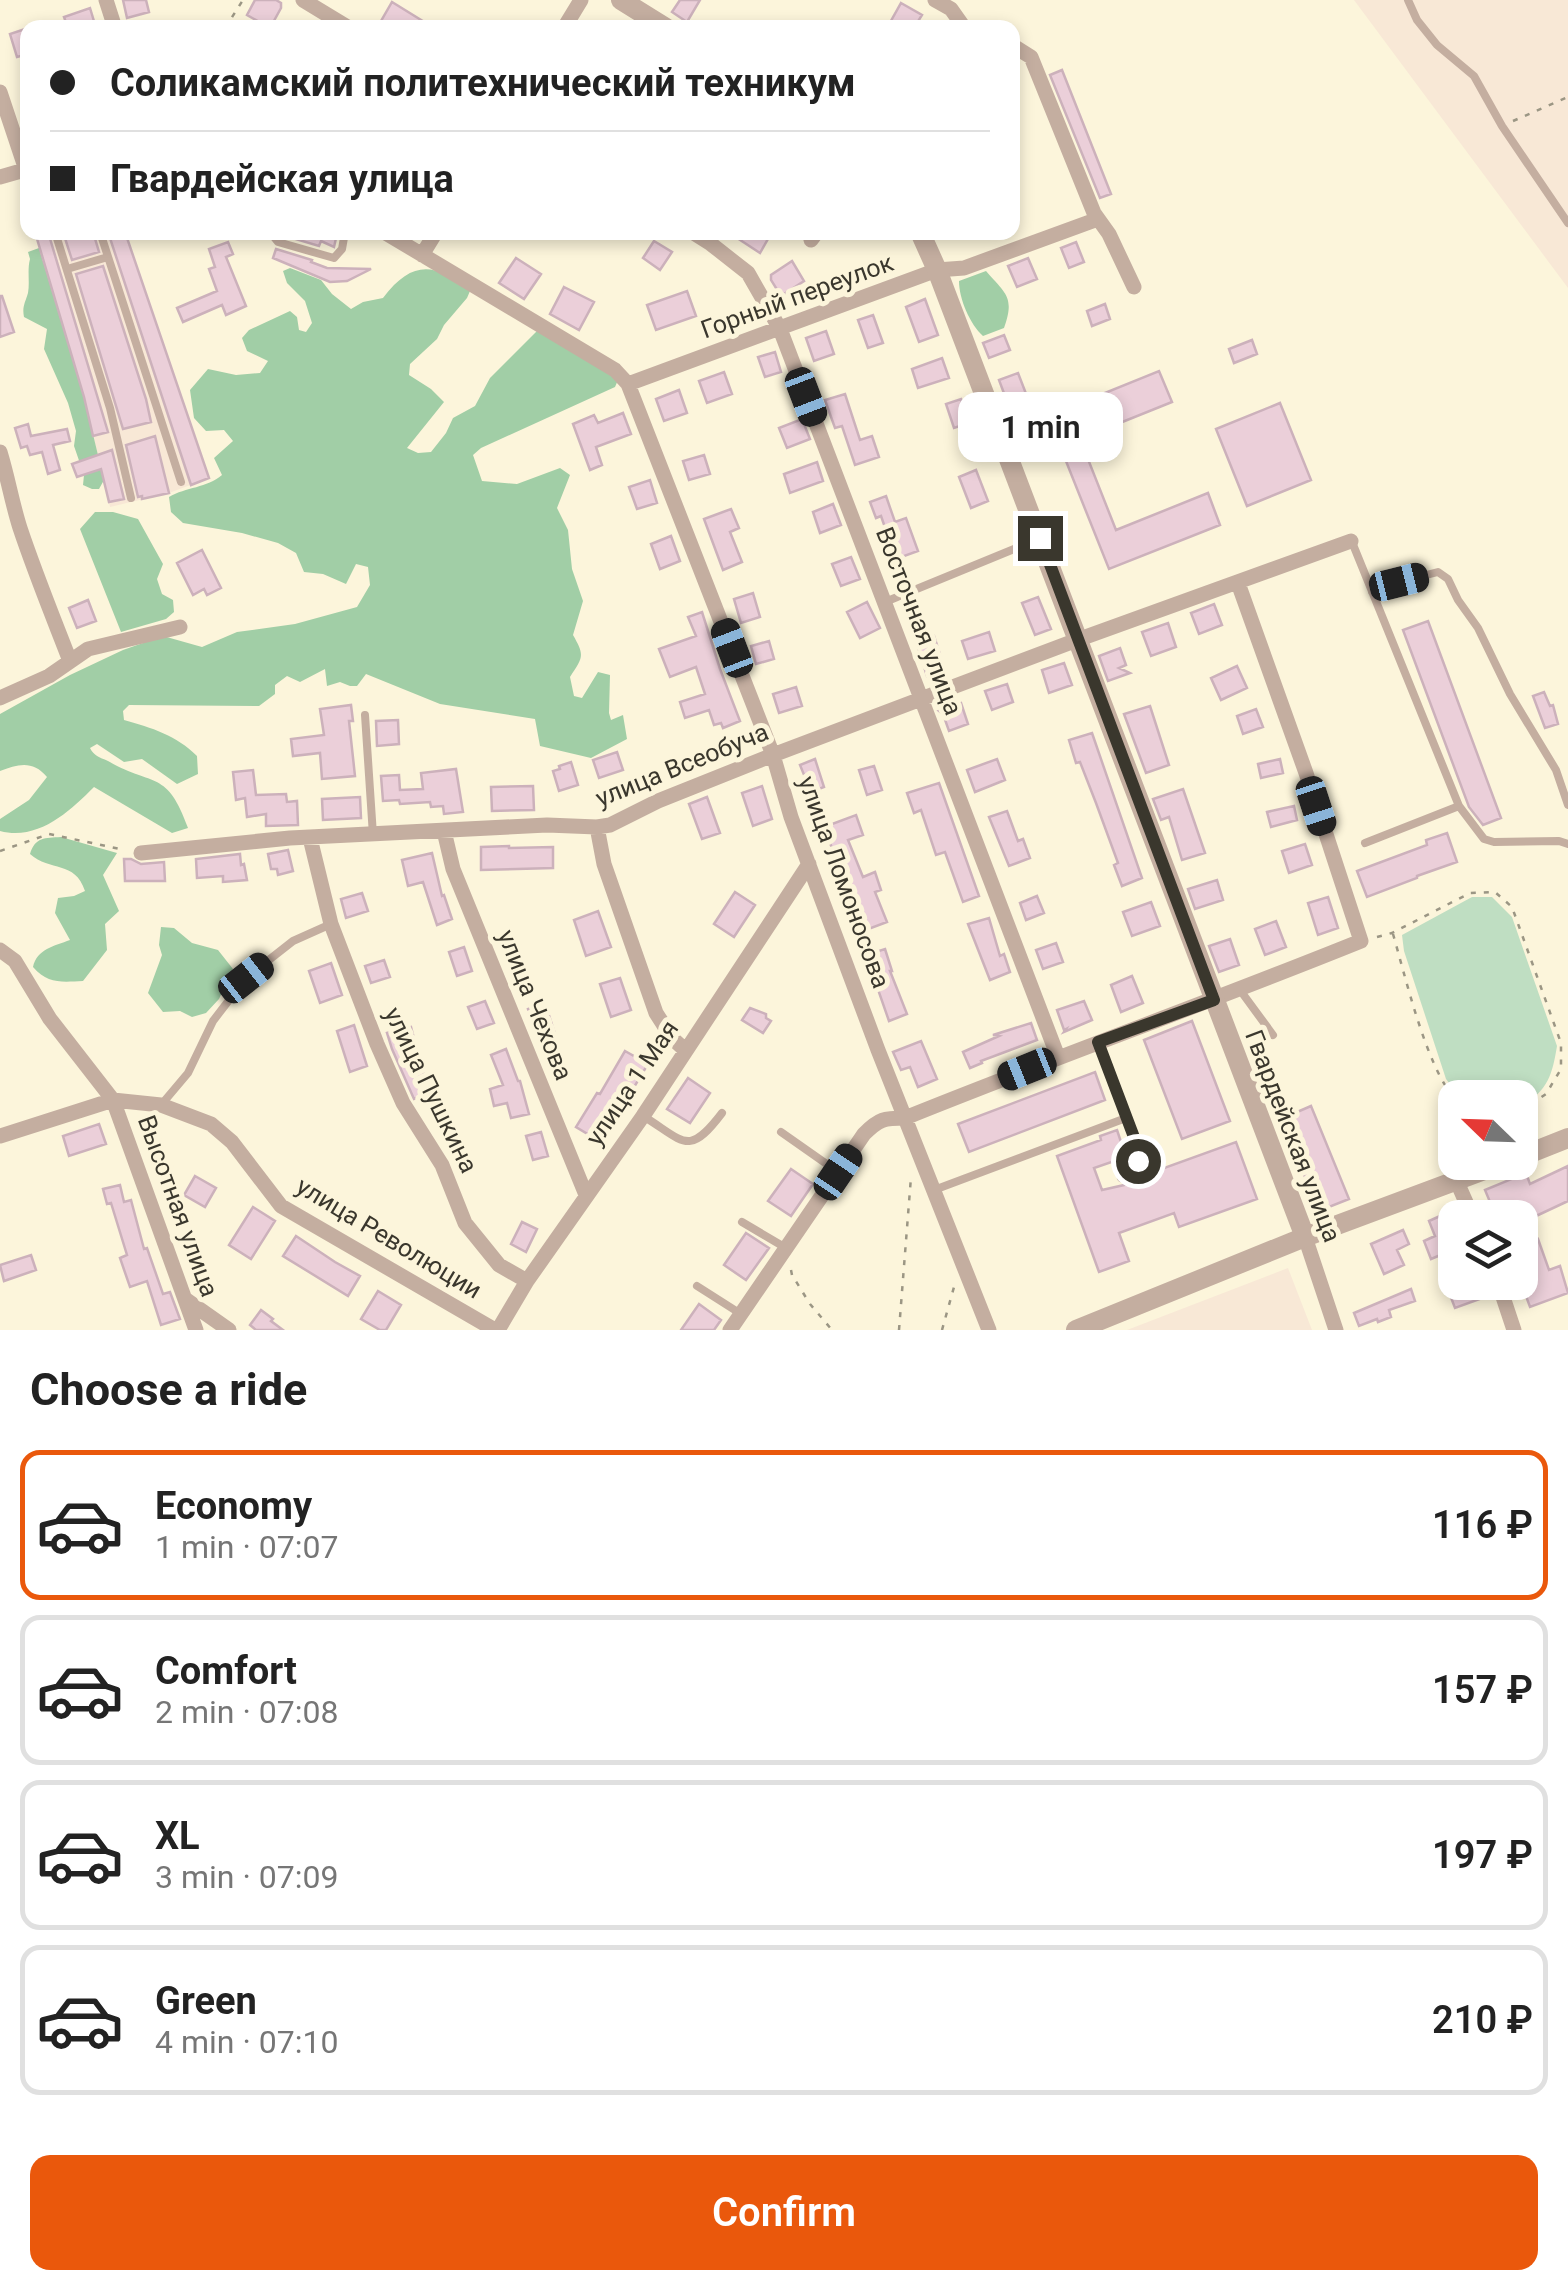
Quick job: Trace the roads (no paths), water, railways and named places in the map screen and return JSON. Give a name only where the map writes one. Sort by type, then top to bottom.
[{"type":"street","points":[[303,0],[336,20]]},
{"type":"street","points":[[621,0],[653,20]]},
{"type":"street","points":[[935,0],[951,9],[958,20]]},
{"type":"street","points":[[1020,50],[1031,57],[1094,213],[1109,234],[1134,287]]},
{"type":"street","points":[[0,92],[20,150]]},
{"type":"street","name":"Горный переулок","points":[[628,384],[937,270],[964,268],[1098,219]]},
{"type":"street","points":[[397,240],[615,370],[628,384]]},
{"type":"street","points":[[422,255],[431,240]]},
{"type":"street","name":"Восточная улица","points":[[705,240],[748,273],[780,329],[1058,1057]]},
{"type":"street","name":"Гвардейская улица","points":[[924,240],[1306,1238],[1336,1330]]},
{"type":"street","name":"улица Ломоносова","points":[[628,384],[988,1330]]},
{"type":"street","points":[[0,452],[5,485],[70,661]]},
{"type":"street","name":"улица Всеобуча","points":[[141,853],[290,838],[610,825],[772,755],[1351,540]]},
{"type":"street","points":[[730,1330],[864,1134],[876,1123],[886,1118],[906,1118],[1360,941],[1306,773],[1238,583]]},
{"type":"street","points":[[0,698],[49,676],[88,650],[180,626]]},
{"type":"street","points":[[597,827],[604,864],[656,1013],[685,1050]]},
{"type":"street","name":"улица Чехова","points":[[444,831],[453,869],[586,1195]]},
{"type":"street","name":"улица Пушкина","points":[[310,838],[330,924],[403,1103],[442,1165],[465,1223],[499,1265],[527,1281]]},
{"type":"street","name":"улица 1 Мая","points":[[496,1330],[809,864]]},
{"type":"street","name":"Высотная улица","points":[[0,950],[15,960],[50,1019],[113,1100],[196,1330]]},
{"type":"street","name":"улица Революции","points":[[0,1136],[113,1100],[161,1105],[211,1124],[232,1142],[281,1206],[496,1330]]},
{"type":"street","points":[[1538,1150],[1568,1138]]},
{"type":"street","points":[[1076,1330],[1463,1180]]},
{"type":"street","points":[[1458,1182],[1466,1200]]},
{"type":"street","points":[[185,1299],[228,1330]]},
{"type":"street","points":[[1504,1300],[1514,1330]]},
{"type":"lane","points":[[1408,0],[1417,20],[1437,44],[1474,76],[1502,126],[1568,223]]},
{"type":"lane","points":[[58,240],[110,408],[131,498]]},
{"type":"lane","points":[[103,240],[181,482]]},
{"type":"lane","points":[[276,240],[334,258],[342,250],[344,240]]},
{"type":"lane","points":[[67,269],[108,257]]},
{"type":"lane","points":[[886,602],[1040,538]]},
{"type":"lane","points":[[1351,540],[1459,806],[1484,839],[1568,844]]},
{"type":"lane","points":[[1372,592],[1438,572],[1448,579],[1556,770],[1568,805]]},
{"type":"lane","points":[[365,715],[372,835]]},
{"type":"lane","points":[[1365,843],[1459,806]]},
{"type":"lane","points":[[161,1105],[188,1073],[213,1021],[246,978],[294,942],[330,924]]},
{"type":"lane","points":[[1240,990],[1273,1035]]},
{"type":"lane","points":[[1098,1042],[1140,1153],[1138,1161],[1120,1178]]},
{"type":"lane","points":[[643,1116],[683,1141],[692,1142],[704,1137],[722,1114]]},
{"type":"lane","points":[[934,1190],[1126,1118]]},
{"type":"lane","points":[[781,1132],[838,1172]]},
{"type":"lane","points":[[742,1222],[787,1248]]},
{"type":"lane","points":[[697,1286],[742,1314]]}]
